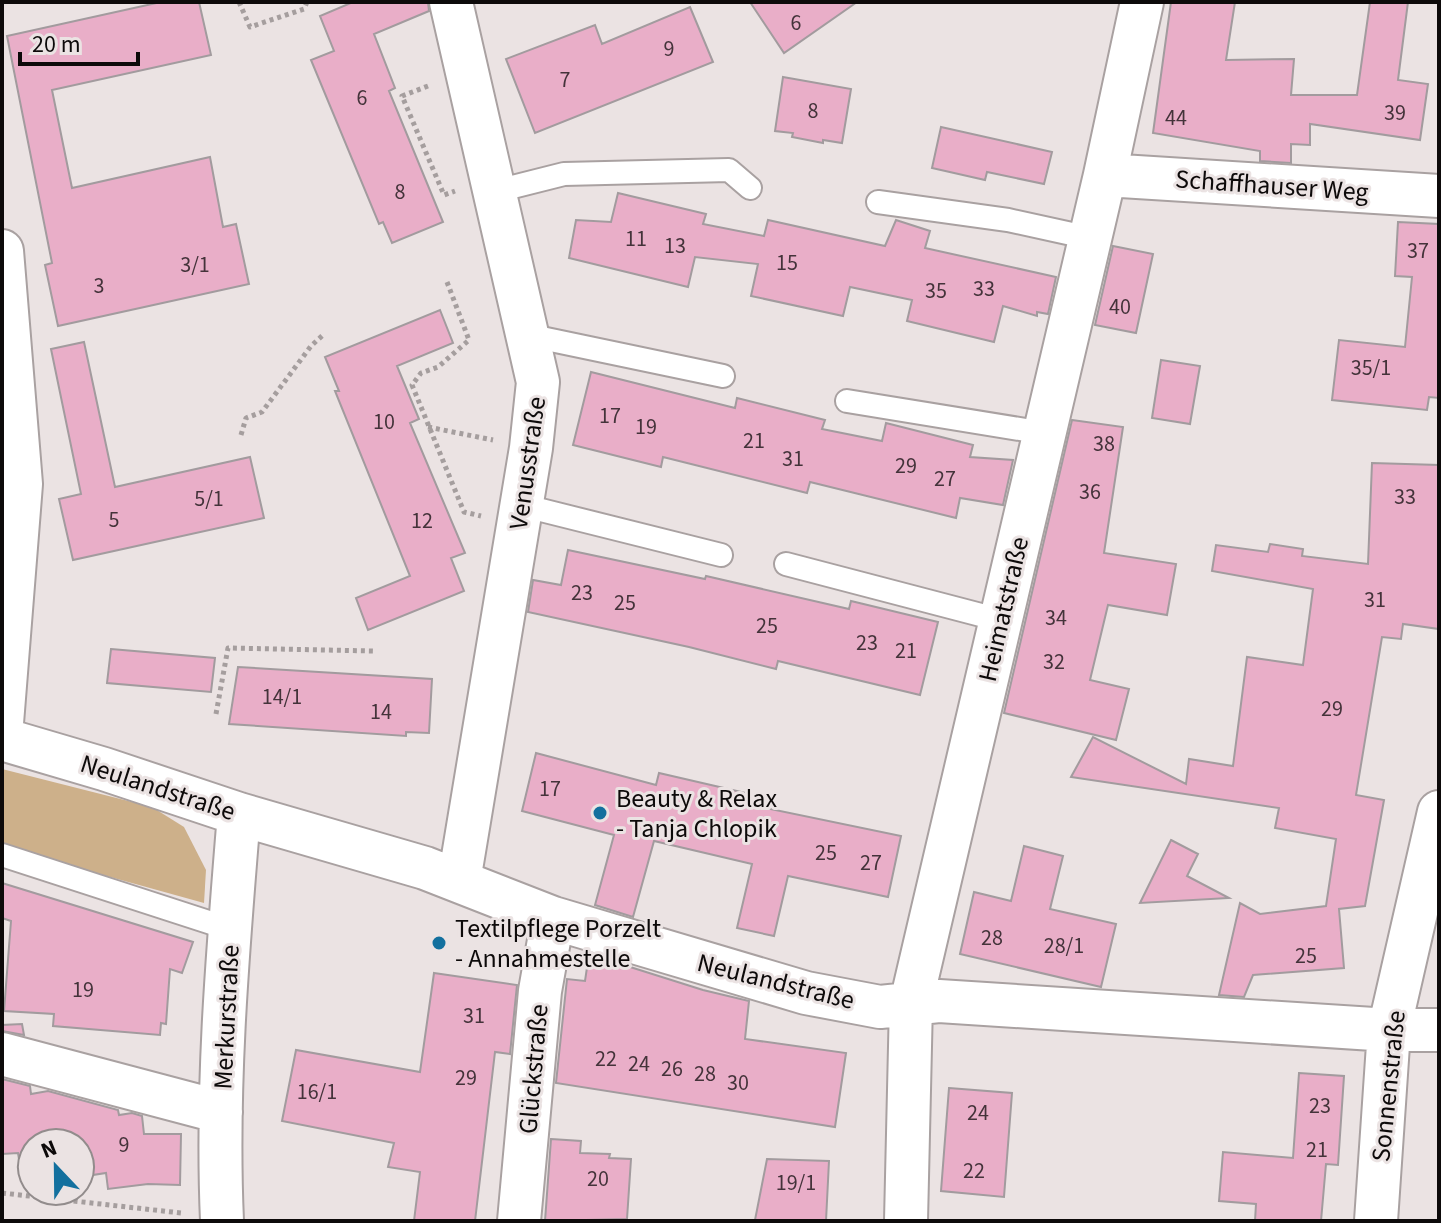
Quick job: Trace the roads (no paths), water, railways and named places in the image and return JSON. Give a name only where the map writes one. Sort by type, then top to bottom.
[{"type":"street","name":"Venusstraße","points":[[451,2],[538,382],[531,448],[459,881]]},
{"type":"street","name":"Heimatstraße","points":[[906,1221],[911,1003],[1105,175],[1142,2]]},
{"type":"street","name":"Schaffhauser Weg","points":[[1105,175],[1439,196]]},
{"type":"street","points":[[2,251],[21,484],[2,723]]},
{"type":"street","name":"Neulandstraße","points":[[2,739],[239,814],[425,868],[553,918],[806,993],[880,1007],[939,1001],[1389,1030],[1439,1030]]},
{"type":"street","name":"Sonnenstraße","points":[[1376,1221],[1389,1030],[1439,812]]},
{"type":"street","name":"Merkurstraße","points":[[222,1219],[221,1112],[239,814]]},
{"type":"street","name":"Glückstraße","points":[[519,1221],[540,991],[553,918]]},
{"type":"street","points":[[2,1054],[221,1112]]},
{"type":"lane","points":[[493,192],[564,174],[729,170],[750,188]]},
{"type":"lane","points":[[878,202],[1008,220],[1090,238]]},
{"type":"lane","points":[[527,335],[723,376]]},
{"type":"lane","points":[[847,401],[1044,433]]},
{"type":"lane","points":[[520,515],[721,555]]},
{"type":"lane","points":[[786,564],[1000,620]]},
{"type":"lane","points":[[2,855],[230,929]]},
{"type":"place","name":"Beauty & Relax - Tanja Chlopik","points":[[600,813]]},
{"type":"place","name":"Textilpflege Porzelt - Annahmestelle","points":[[439,943]]}]
